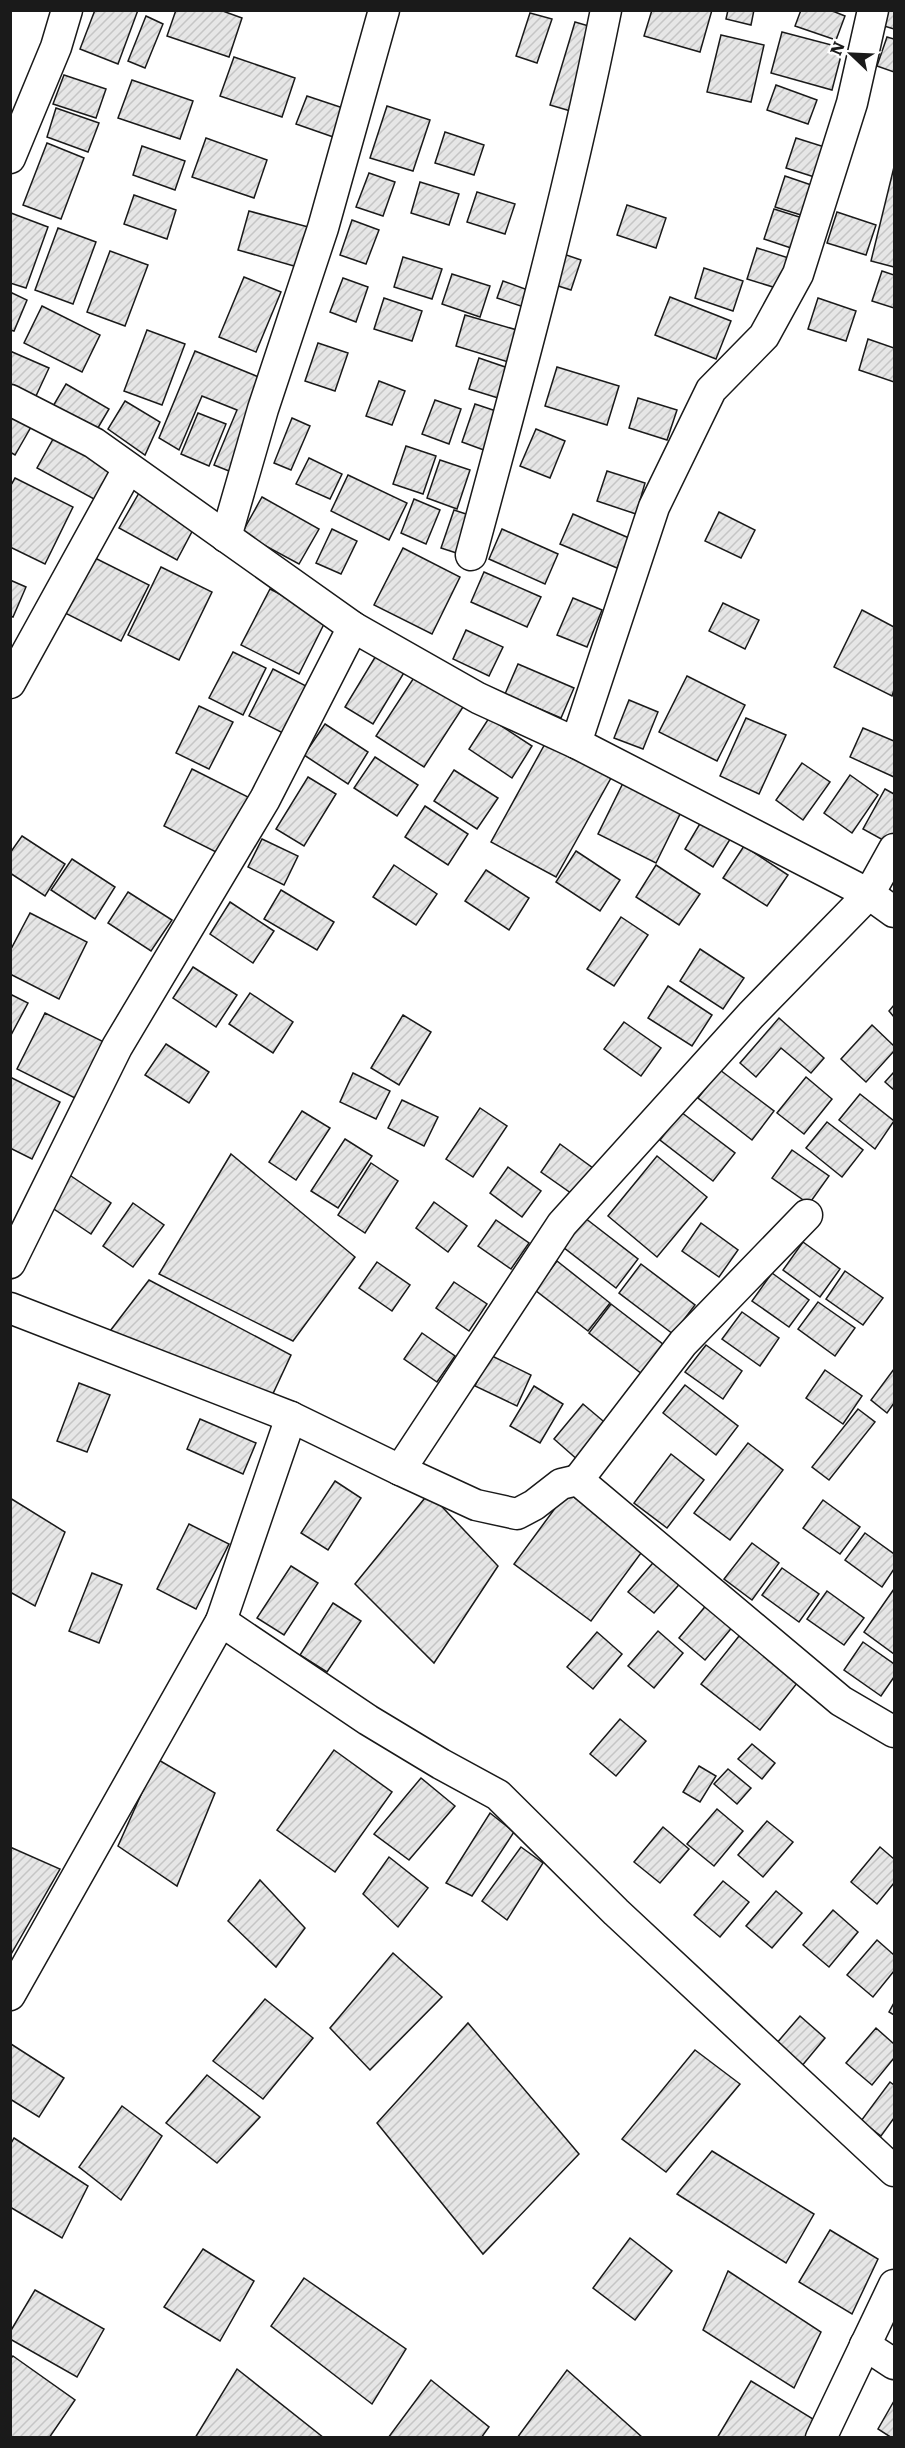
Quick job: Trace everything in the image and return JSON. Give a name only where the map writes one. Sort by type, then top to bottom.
[{"type":"street","points":[[10,158],[56,47],[67,10]]},
{"type":"street","points":[[226,537],[263,409],[323,228],[384,10]]},
{"type":"street","points":[[471,555],[515,392],[581,129],[606,10]]},
{"type":"street","points":[[576,743],[654,507],[711,390],[764,336],[798,274],[852,103],[873,10]]},
{"type":"street","points":[[10,400],[94,443],[353,627],[478,698],[576,743],[868,894],[894,912]]},
{"type":"street","points":[[10,683],[128,469]]},
{"type":"street","points":[[10,1263],[117,1047],[265,800],[353,627]]},
{"type":"street","points":[[400,1470],[562,1224],[751,1015],[868,894],[894,849]]},
{"type":"street","points":[[10,1308],[291,1417],[476,1504],[517,1514],[534,1505],[561,1484],[578,1480],[683,1343],[807,1215]]},
{"type":"street","points":[[10,1995],[220,1621],[291,1417]]},
{"type":"street","points":[[578,1480],[841,1701],[894,1732]]},
{"type":"street","points":[[220,1621],[369,1720],[441,1764],[498,1795],[616,1911],[894,2171]]},
{"type":"street","points":[[821,2438],[894,2285]]},
{"type":"street","points":[[865,2345],[894,2364]]},
{"type":"building","points":[[95,10],[138,10],[118,64],[80,49]]},
{"type":"building","points":[[176,10],[220,10],[242,18],[229,57],[167,36]]},
{"type":"building","points":[[652,10],[712,10],[700,52],[644,36]]},
{"type":"building","points":[[728,10],[754,10],[751,25],[726,19]]},
{"type":"building","points":[[801,10],[830,10],[845,16],[836,40],[795,26]]},
{"type":"building","points":[[888,10],[894,10],[894,29],[884,26]]},
{"type":"building","points":[[530,13],[552,19],[537,63],[516,56]]},
{"type":"building","points":[[146,16],[163,24],[145,68],[128,61]]},
{"type":"building","points":[[575,22],[616,34],[591,117],[550,105]]},
{"type":"building","points":[[782,32],[843,48],[832,90],[771,73]]},
{"type":"building","points":[[721,35],[764,45],[751,102],[707,92]]},
{"type":"building","points":[[887,37],[894,39],[894,72],[877,66]]},
{"type":"building","points":[[234,57],[295,78],[282,117],[220,96]]},
{"type":"building","points":[[64,75],[106,89],[96,118],[53,104]]},
{"type":"building","points":[[132,80],[193,101],[180,139],[118,118]]},
{"type":"building","points":[[776,85],[817,100],[808,124],[767,110]]},
{"type":"building","points":[[307,96],[349,110],[339,139],[296,124]]},
{"type":"building","points":[[387,106],[430,120],[413,171],[370,158]]},
{"type":"building","points":[[56,108],[99,123],[88,152],[47,137]]},
{"type":"building","points":[[445,132],[484,145],[474,175],[435,163]]},
{"type":"building","points":[[206,138],[267,160],[254,198],[192,177]]},
{"type":"building","points":[[796,138],[834,150],[824,180],[786,168]]},
{"type":"building","points":[[47,143],[84,158],[61,219],[23,205]]},
{"type":"building","points":[[142,146],[185,161],[175,190],[133,175]]},
{"type":"building","points":[[894,167],[894,267],[871,261]]},
{"type":"building","points":[[369,173],[395,182],[383,216],[356,207]]},
{"type":"building","points":[[785,176],[823,189],[814,219],[775,207]]},
{"type":"building","points":[[420,182],[459,194],[449,225],[411,213]]},
{"type":"building","points":[[477,192],[515,204],[505,234],[467,222]]},
{"type":"building","points":[[134,195],[176,210],[167,239],[124,224]]},
{"type":"building","points":[[627,205],[666,218],[656,248],[617,235]]},
{"type":"building","points":[[774,209],[812,221],[803,252],[764,239]]},
{"type":"building","points":[[249,211],[312,228],[301,268],[238,250]]},
{"type":"building","points":[[837,212],[876,225],[866,255],[827,243]]},
{"type":"building","points":[[11,213],[48,227],[26,288],[10,283]]},
{"type":"building","points":[[352,220],[379,230],[366,264],[340,255]]},
{"type":"building","points":[[58,228],[96,242],[73,304],[35,290]]},
{"type":"building","points":[[543,247],[581,260],[571,290],[533,278]]},
{"type":"building","points":[[757,248],[795,260],[786,291],[747,279]]},
{"type":"building","points":[[110,251],[148,265],[125,326],[87,312]]},
{"type":"building","points":[[403,257],[442,269],[432,299],[394,287]]},
{"type":"building","points":[[704,268],[743,281],[733,311],[695,298]]},
{"type":"building","points":[[882,271],[894,275],[894,308],[872,301]]},
{"type":"building","points":[[452,274],[490,286],[480,317],[442,304]]},
{"type":"building","points":[[244,277],[281,292],[256,352],[219,337]]},
{"type":"building","points":[[343,278],[368,287],[356,322],[330,312]]},
{"type":"building","points":[[503,281],[536,293],[530,309],[497,298]]},
{"type":"building","points":[[10,292],[27,300],[14,331],[10,330]]},
{"type":"building","points":[[670,297],[731,321],[716,359],[655,335]]},
{"type":"building","points":[[384,298],[422,311],[412,341],[374,329]]},
{"type":"building","points":[[818,298],[856,311],[846,341],[808,329]]},
{"type":"building","points":[[42,306],[100,335],[82,372],[24,343]]},
{"type":"building","points":[[465,315],[524,332],[515,364],[456,346]]},
{"type":"building","points":[[147,330],[185,344],[162,405],[124,391]]},
{"type":"building","points":[[868,339],[894,348],[894,382],[859,370]]},
{"type":"building","points":[[318,343],[348,353],[335,391],[305,381]]},
{"type":"building","points":[[10,351],[49,368],[35,398],[10,388]]},
{"type":"building","points":[[195,351],[266,380],[229,471],[214,465],[237,410],[202,396],[179,450],[159,438]]},
{"type":"building","points":[[479,358],[517,371],[508,401],[469,389]]},
{"type":"building","points":[[557,367],[619,386],[607,425],[545,406]]},
{"type":"building","points":[[379,381],[405,391],[392,425],[366,416]]},
{"type":"building","points":[[66,384],[109,409],[92,438],[49,413]]},
{"type":"building","points":[[638,398],[677,410],[667,440],[629,428]]},
{"type":"building","points":[[435,400],[461,409],[449,444],[422,434]]},
{"type":"building","points":[[125,401],[160,422],[145,455],[108,429]]},
{"type":"building","points":[[475,404],[505,414],[492,453],[462,442]]},
{"type":"building","points":[[10,406],[35,420],[15,455],[10,452]]},
{"type":"building","points":[[198,413],[226,424],[209,466],[181,454]]},
{"type":"building","points":[[292,418],[310,426],[291,470],[274,463]]},
{"type":"building","points":[[536,429],[565,441],[550,478],[520,466]]},
{"type":"building","points":[[57,432],[114,464],[94,499],[37,468]]},
{"type":"building","points":[[406,446],[436,456],[423,494],[393,484]]},
{"type":"building","points":[[309,458],[342,474],[330,499],[296,484]]},
{"type":"building","points":[[440,460],[470,470],[457,509],[427,498]]},
{"type":"building","points":[[607,471],[645,483],[636,514],[597,501]]},
{"type":"building","points":[[348,475],[407,503],[389,540],[331,511]]},
{"type":"building","points":[[15,478],[73,507],[45,564],[10,547],[10,487]]},
{"type":"building","points":[[139,493],[196,524],[177,560],[119,528]]},
{"type":"building","points":[[262,497],[319,529],[299,564],[242,533]]},
{"type":"building","points":[[414,499],[440,510],[426,544],[401,533]]},
{"type":"building","points":[[454,510],[484,520],[472,558],[441,548]]},
{"type":"building","points":[[719,512],[755,530],[741,558],[705,541]]},
{"type":"building","points":[[573,514],[629,538],[617,568],[560,544]]},
{"type":"building","points":[[332,529],[357,541],[341,574],[316,563]]},
{"type":"building","points":[[502,529],[558,554],[545,584],[489,559]]},
{"type":"building","points":[[403,548],[460,577],[432,634],[374,605]]},
{"type":"building","points":[[91,556],[149,585],[121,641],[63,612]]},
{"type":"building","points":[[161,567],[212,592],[179,660],[128,635]]},
{"type":"building","points":[[484,572],[541,597],[527,627],[471,602]]},
{"type":"building","points":[[10,580],[26,587],[13,617],[10,616]]},
{"type":"building","points":[[270,589],[327,618],[299,674],[241,645]]},
{"type":"building","points":[[573,598],[602,610],[587,647],[557,635]]},
{"type":"building","points":[[723,603],[759,620],[745,649],[709,631]]},
{"type":"building","points":[[862,610],[894,627],[894,690],[892,696],[834,667]]},
{"type":"building","points":[[466,630],[503,647],[489,676],[453,659]]},
{"type":"building","points":[[233,652],[266,668],[243,715],[209,698]]},
{"type":"building","points":[[377,654],[405,671],[373,724],[345,707]]},
{"type":"building","points":[[518,664],[574,688],[561,718],[505,694]]},
{"type":"building","points":[[273,669],[306,686],[283,733],[249,716]]},
{"type":"building","points":[[417,673],[465,704],[424,767],[376,736]]},
{"type":"building","points":[[687,676],[745,705],[717,761],[659,732]]},
{"type":"building","points":[[629,700],[658,712],[643,749],[614,738]]},
{"type":"building","points":[[199,706],[233,722],[209,769],[176,753]]},
{"type":"building","points":[[489,718],[532,746],[512,778],[469,749]]},
{"type":"building","points":[[746,718],[786,735],[759,794],[720,776]]},
{"type":"building","points":[[325,724],[368,752],[348,784],[304,755]]},
{"type":"building","points":[[863,728],[894,741],[894,777],[850,757]]},
{"type":"building","points":[[546,742],[611,778],[556,877],[491,842]]},
{"type":"building","points":[[375,757],[418,785],[397,816],[354,788]]},
{"type":"building","points":[[802,763],[830,782],[803,820],[776,800]]},
{"type":"building","points":[[192,769],[250,798],[222,855],[164,826]]},
{"type":"building","points":[[454,770],[498,798],[477,829],[434,801]]},
{"type":"building","points":[[850,775],[878,795],[852,833],[824,813]]},
{"type":"building","points":[[308,777],[336,794],[304,846],[276,829]]},
{"type":"building","points":[[626,777],[684,806],[656,863],[598,834]]},
{"type":"building","points":[[885,789],[894,794],[894,841],[892,845],[863,829]]},
{"type":"building","points":[[425,806],[468,834],[448,865],[405,837]]},
{"type":"building","points":[[708,810],[737,828],[713,867],[685,849]]},
{"type":"building","points":[[22,836],[65,864],[45,896],[10,873],[10,853]]},
{"type":"building","points":[[262,839],[298,856],[284,885],[248,867]]},
{"type":"building","points":[[744,846],[788,875],[767,906],[723,878]]},
{"type":"building","points":[[576,851],[620,880],[600,911],[556,882]]},
{"type":"building","points":[[72,859],[115,887],[95,919],[51,890]]},
{"type":"building","points":[[394,865],[437,894],[416,925],[373,897]]},
{"type":"building","points":[[656,865],[700,894],[679,925],[636,897]]},
{"type":"building","points":[[486,870],[529,898],[509,930],[465,901]]},
{"type":"building","points":[[281,890],[334,922],[317,950],[264,919]]},
{"type":"building","points":[[128,892],[172,920],[151,951],[108,923]]},
{"type":"building","points":[[230,902],[274,931],[253,963],[210,934]]},
{"type":"building","points":[[30,913],[87,942],[59,999],[10,974],[10,951]]},
{"type":"building","points":[[621,917],[648,935],[614,986],[587,969]]},
{"type":"building","points":[[700,949],[744,978],[723,1009],[680,981]]},
{"type":"building","points":[[193,967],[237,995],[216,1027],[173,998]]},
{"type":"building","points":[[668,986],[712,1015],[692,1046],[648,1018]]},
{"type":"building","points":[[250,993],[293,1022],[273,1053],[229,1024]]},
{"type":"building","points":[[10,994],[28,1003],[10,1037]]},
{"type":"building","points":[[894,1005],[894,1017],[889,1011]]},
{"type":"building","points":[[45,1013],[104,1042],[75,1098],[17,1069]]},
{"type":"building","points":[[403,1015],[431,1032],[399,1085],[371,1068]]},
{"type":"building","points":[[779,1018],[824,1058],[811,1073],[781,1048],[756,1077],[740,1063]]},
{"type":"building","points":[[624,1022],[661,1048],[641,1076],[604,1049]]},
{"type":"building","points":[[872,1025],[894,1046],[894,1051],[866,1082],[841,1059]]},
{"type":"building","points":[[166,1044],[209,1072],[189,1103],[145,1075]]},
{"type":"building","points":[[720,1070],[774,1111],[752,1140],[698,1098]]},
{"type":"building","points":[[894,1072],[894,1090],[885,1082]]},
{"type":"building","points":[[353,1073],[390,1091],[376,1119],[340,1102]]},
{"type":"building","points":[[10,1077],[60,1102],[32,1159],[10,1148]]},
{"type":"building","points":[[806,1077],[832,1099],[804,1134],[777,1113]]},
{"type":"building","points":[[860,1094],[894,1121],[875,1149],[839,1120]]},
{"type":"building","points":[[402,1100],[438,1117],[424,1146],[388,1128]]},
{"type":"building","points":[[480,1108],[507,1126],[473,1177],[446,1159]]},
{"type":"building","points":[[302,1111],[330,1128],[296,1180],[269,1162]]},
{"type":"building","points":[[681,1112],[735,1153],[713,1181],[660,1140]]},
{"type":"building","points":[[827,1122],[863,1150],[842,1177],[806,1148]]},
{"type":"building","points":[[345,1139],[372,1156],[338,1208],[311,1191]]},
{"type":"building","points":[[560,1144],[597,1171],[578,1198],[541,1172]]},
{"type":"building","points":[[792,1150],[829,1176],[809,1204],[772,1178]]},
{"type":"building","points":[[231,1154],[355,1257],[293,1341],[159,1274]]},
{"type":"building","points":[[657,1156],[707,1197],[657,1257],[608,1216]]},
{"type":"building","points":[[371,1163],[398,1181],[365,1233],[338,1215]]},
{"type":"building","points":[[508,1167],[541,1191],[522,1217],[490,1193]]},
{"type":"building","points":[[68,1174],[111,1203],[91,1234],[48,1205]]},
{"type":"building","points":[[434,1202],[467,1226],[448,1252],[416,1228]]},
{"type":"building","points":[[133,1203],[164,1225],[133,1267],[103,1246]]},
{"type":"building","points":[[585,1218],[638,1259],[616,1288],[563,1247]]},
{"type":"building","points":[[496,1220],[529,1243],[511,1269],[478,1246]]},
{"type":"building","points":[[701,1223],[738,1250],[719,1277],[682,1251]]},
{"type":"building","points":[[803,1242],[840,1269],[820,1297],[783,1270]]},
{"type":"building","points":[[557,1261],[610,1303],[588,1331],[535,1290]]},
{"type":"building","points":[[377,1262],[410,1285],[392,1311],[359,1288]]},
{"type":"building","points":[[641,1264],[695,1305],[673,1334],[619,1293]]},
{"type":"building","points":[[845,1271],[883,1298],[863,1325],[826,1299]]},
{"type":"building","points":[[772,1273],[809,1300],[789,1327],[752,1301]]},
{"type":"building","points":[[149,1280],[291,1355],[270,1400],[107,1335]]},
{"type":"building","points":[[454,1282],[487,1304],[469,1331],[436,1308]]},
{"type":"building","points":[[818,1302],[855,1328],[835,1356],[798,1329]]},
{"type":"building","points":[[611,1304],[664,1345],[642,1374],[589,1333]]},
{"type":"building","points":[[742,1312],[779,1338],[760,1366],[722,1339]]},
{"type":"building","points":[[422,1333],[455,1356],[437,1382],[404,1359]]},
{"type":"building","points":[[706,1345],[742,1371],[723,1399],[685,1372]]},
{"type":"building","points":[[490,1355],[531,1375],[517,1406],[475,1386]]},
{"type":"building","points":[[894,1369],[894,1403],[887,1413],[871,1400]]},
{"type":"building","points":[[825,1370],[862,1396],[843,1424],[806,1398]]},
{"type":"building","points":[[79,1383],[110,1395],[87,1452],[57,1441]]},
{"type":"building","points":[[685,1385],[738,1426],[716,1455],[663,1413]]},
{"type":"building","points":[[534,1386],[563,1404],[540,1443],[510,1426]]},
{"type":"building","points":[[583,1404],[609,1426],[579,1461],[554,1439]]},
{"type":"building","points":[[858,1409],[875,1422],[829,1480],[812,1467]]},
{"type":"building","points":[[200,1419],[256,1443],[243,1474],[187,1449]]},
{"type":"building","points":[[748,1443],[783,1470],[730,1540],[694,1513]]},
{"type":"building","points":[[671,1454],[704,1480],[667,1528],[634,1503]]},
{"type":"building","points":[[335,1481],[361,1498],[328,1550],[301,1533]]},
{"type":"building","points":[[567,1492],[644,1549],[591,1621],[514,1564]]},
{"type":"building","points":[[429,1493],[498,1566],[434,1663],[355,1584]]},
{"type":"building","points":[[10,1498],[65,1532],[35,1606],[10,1592]]},
{"type":"building","points":[[823,1500],[860,1527],[840,1554],[803,1528]]},
{"type":"building","points":[[189,1524],[229,1544],[196,1609],[157,1589]]},
{"type":"building","points":[[865,1533],[894,1554],[894,1569],[882,1587],[845,1560]]},
{"type":"building","points":[[752,1543],[779,1563],[752,1600],[724,1579]]},
{"type":"building","points":[[658,1557],[684,1579],[654,1613],[628,1592]]},
{"type":"building","points":[[291,1566],[318,1583],[284,1635],[257,1618]]},
{"type":"building","points":[[782,1568],[819,1594],[799,1622],[762,1595]]},
{"type":"building","points":[[92,1573],[122,1585],[99,1643],[69,1631]]},
{"type":"building","points":[[894,1589],[894,1654],[864,1632]]},
{"type":"building","points":[[827,1591],[864,1618],[844,1645],[807,1619]]},
{"type":"building","points":[[333,1603],[361,1621],[327,1672],[300,1655]]},
{"type":"building","points":[[708,1603],[734,1625],[705,1660],[679,1638]]},
{"type":"building","points":[[658,1631],[683,1653],[654,1688],[628,1666]]},
{"type":"building","points":[[597,1632],[622,1654],[593,1689],[567,1667]]},
{"type":"building","points":[[739,1636],[798,1682],[760,1730],[701,1684]]},
{"type":"building","points":[[863,1642],[894,1664],[894,1677],[881,1696],[844,1670]]},
{"type":"building","points":[[620,1719],[646,1741],[616,1776],[590,1754]]},
{"type":"building","points":[[752,1744],[775,1763],[762,1779],[738,1759]]},
{"type":"building","points":[[334,1750],[392,1792],[335,1872],[277,1830]]},
{"type":"building","points":[[157,1759],[215,1793],[177,1886],[118,1846]]},
{"type":"building","points":[[699,1766],[716,1776],[700,1802],[683,1792]]},
{"type":"building","points":[[728,1769],[751,1788],[737,1804],[714,1784]]},
{"type":"building","points":[[421,1778],[455,1806],[409,1860],[374,1834]]},
{"type":"building","points":[[717,1809],[743,1831],[714,1866],[687,1844]]},
{"type":"building","points":[[490,1813],[514,1832],[472,1896],[446,1883]]},
{"type":"building","points":[[767,1821],[793,1842],[763,1877],[738,1855]]},
{"type":"building","points":[[663,1827],[689,1849],[660,1883],[634,1862]]},
{"type":"building","points":[[10,1847],[60,1869],[10,1956]]},
{"type":"building","points":[[521,1847],[543,1863],[507,1920],[482,1901]]},
{"type":"building","points":[[880,1847],[894,1859],[894,1883],[877,1904],[851,1882]]},
{"type":"building","points":[[389,1857],[428,1888],[398,1927],[363,1894]]},
{"type":"building","points":[[260,1880],[305,1928],[276,1967],[228,1921]]},
{"type":"building","points":[[723,1881],[749,1902],[720,1937],[694,1915]]},
{"type":"building","points":[[776,1891],[802,1913],[772,1948],[746,1926]]},
{"type":"building","points":[[833,1910],[858,1932],[829,1967],[803,1945]]},
{"type":"building","points":[[877,1940],[894,1955],[894,1971],[873,1997],[847,1975]]},
{"type":"building","points":[[393,1953],[442,1997],[370,2070],[330,2028]]},
{"type":"building","points":[[265,1999],[313,2038],[263,2099],[213,2061]]},
{"type":"building","points":[[894,2003],[894,2015],[889,2012]]},
{"type":"building","points":[[800,2016],[825,2038],[796,2073],[770,2051]]},
{"type":"building","points":[[468,2023],[579,2154],[483,2254],[377,2123]]},
{"type":"building","points":[[876,2028],[894,2044],[894,2058],[872,2085],[846,2063]]},
{"type":"building","points":[[11,2044],[64,2078],[39,2117],[10,2099]]},
{"type":"building","points":[[695,2050],[740,2084],[666,2172],[622,2139]]},
{"type":"building","points":[[207,2075],[260,2117],[217,2163],[166,2123]]},
{"type":"building","points":[[890,2082],[894,2085],[894,2118],[881,2136],[861,2121]]},
{"type":"building","points":[[122,2106],[162,2136],[121,2200],[79,2167]]},
{"type":"building","points":[[14,2138],[88,2186],[62,2238],[10,2207],[10,2145]]},
{"type":"building","points":[[712,2151],[814,2214],[786,2263],[677,2194]]},
{"type":"building","points":[[830,2230],[878,2259],[852,2314],[799,2282]]},
{"type":"building","points":[[630,2238],[672,2271],[635,2320],[593,2288]]},
{"type":"building","points":[[203,2249],[254,2281],[220,2341],[164,2307]]},
{"type":"building","points":[[728,2271],[821,2332],[794,2388],[703,2330]]},
{"type":"building","points":[[304,2278],[406,2349],[372,2404],[271,2326]]},
{"type":"building","points":[[35,2290],[104,2329],[77,2377],[10,2339],[10,2332]]},
{"type":"building","points":[[13,2356],[75,2400],[49,2438],[10,2438],[10,2359]]},
{"type":"building","points":[[237,2369],[324,2438],[195,2438]]},
{"type":"building","points":[[567,2370],[643,2438],[517,2438]]},
{"type":"building","points":[[431,2380],[489,2427],[481,2438],[388,2438]]},
{"type":"building","points":[[751,2381],[813,2419],[806,2438],[717,2438]]},
{"type":"building","points":[[894,2401],[894,2438],[892,2438],[878,2429]]}]
